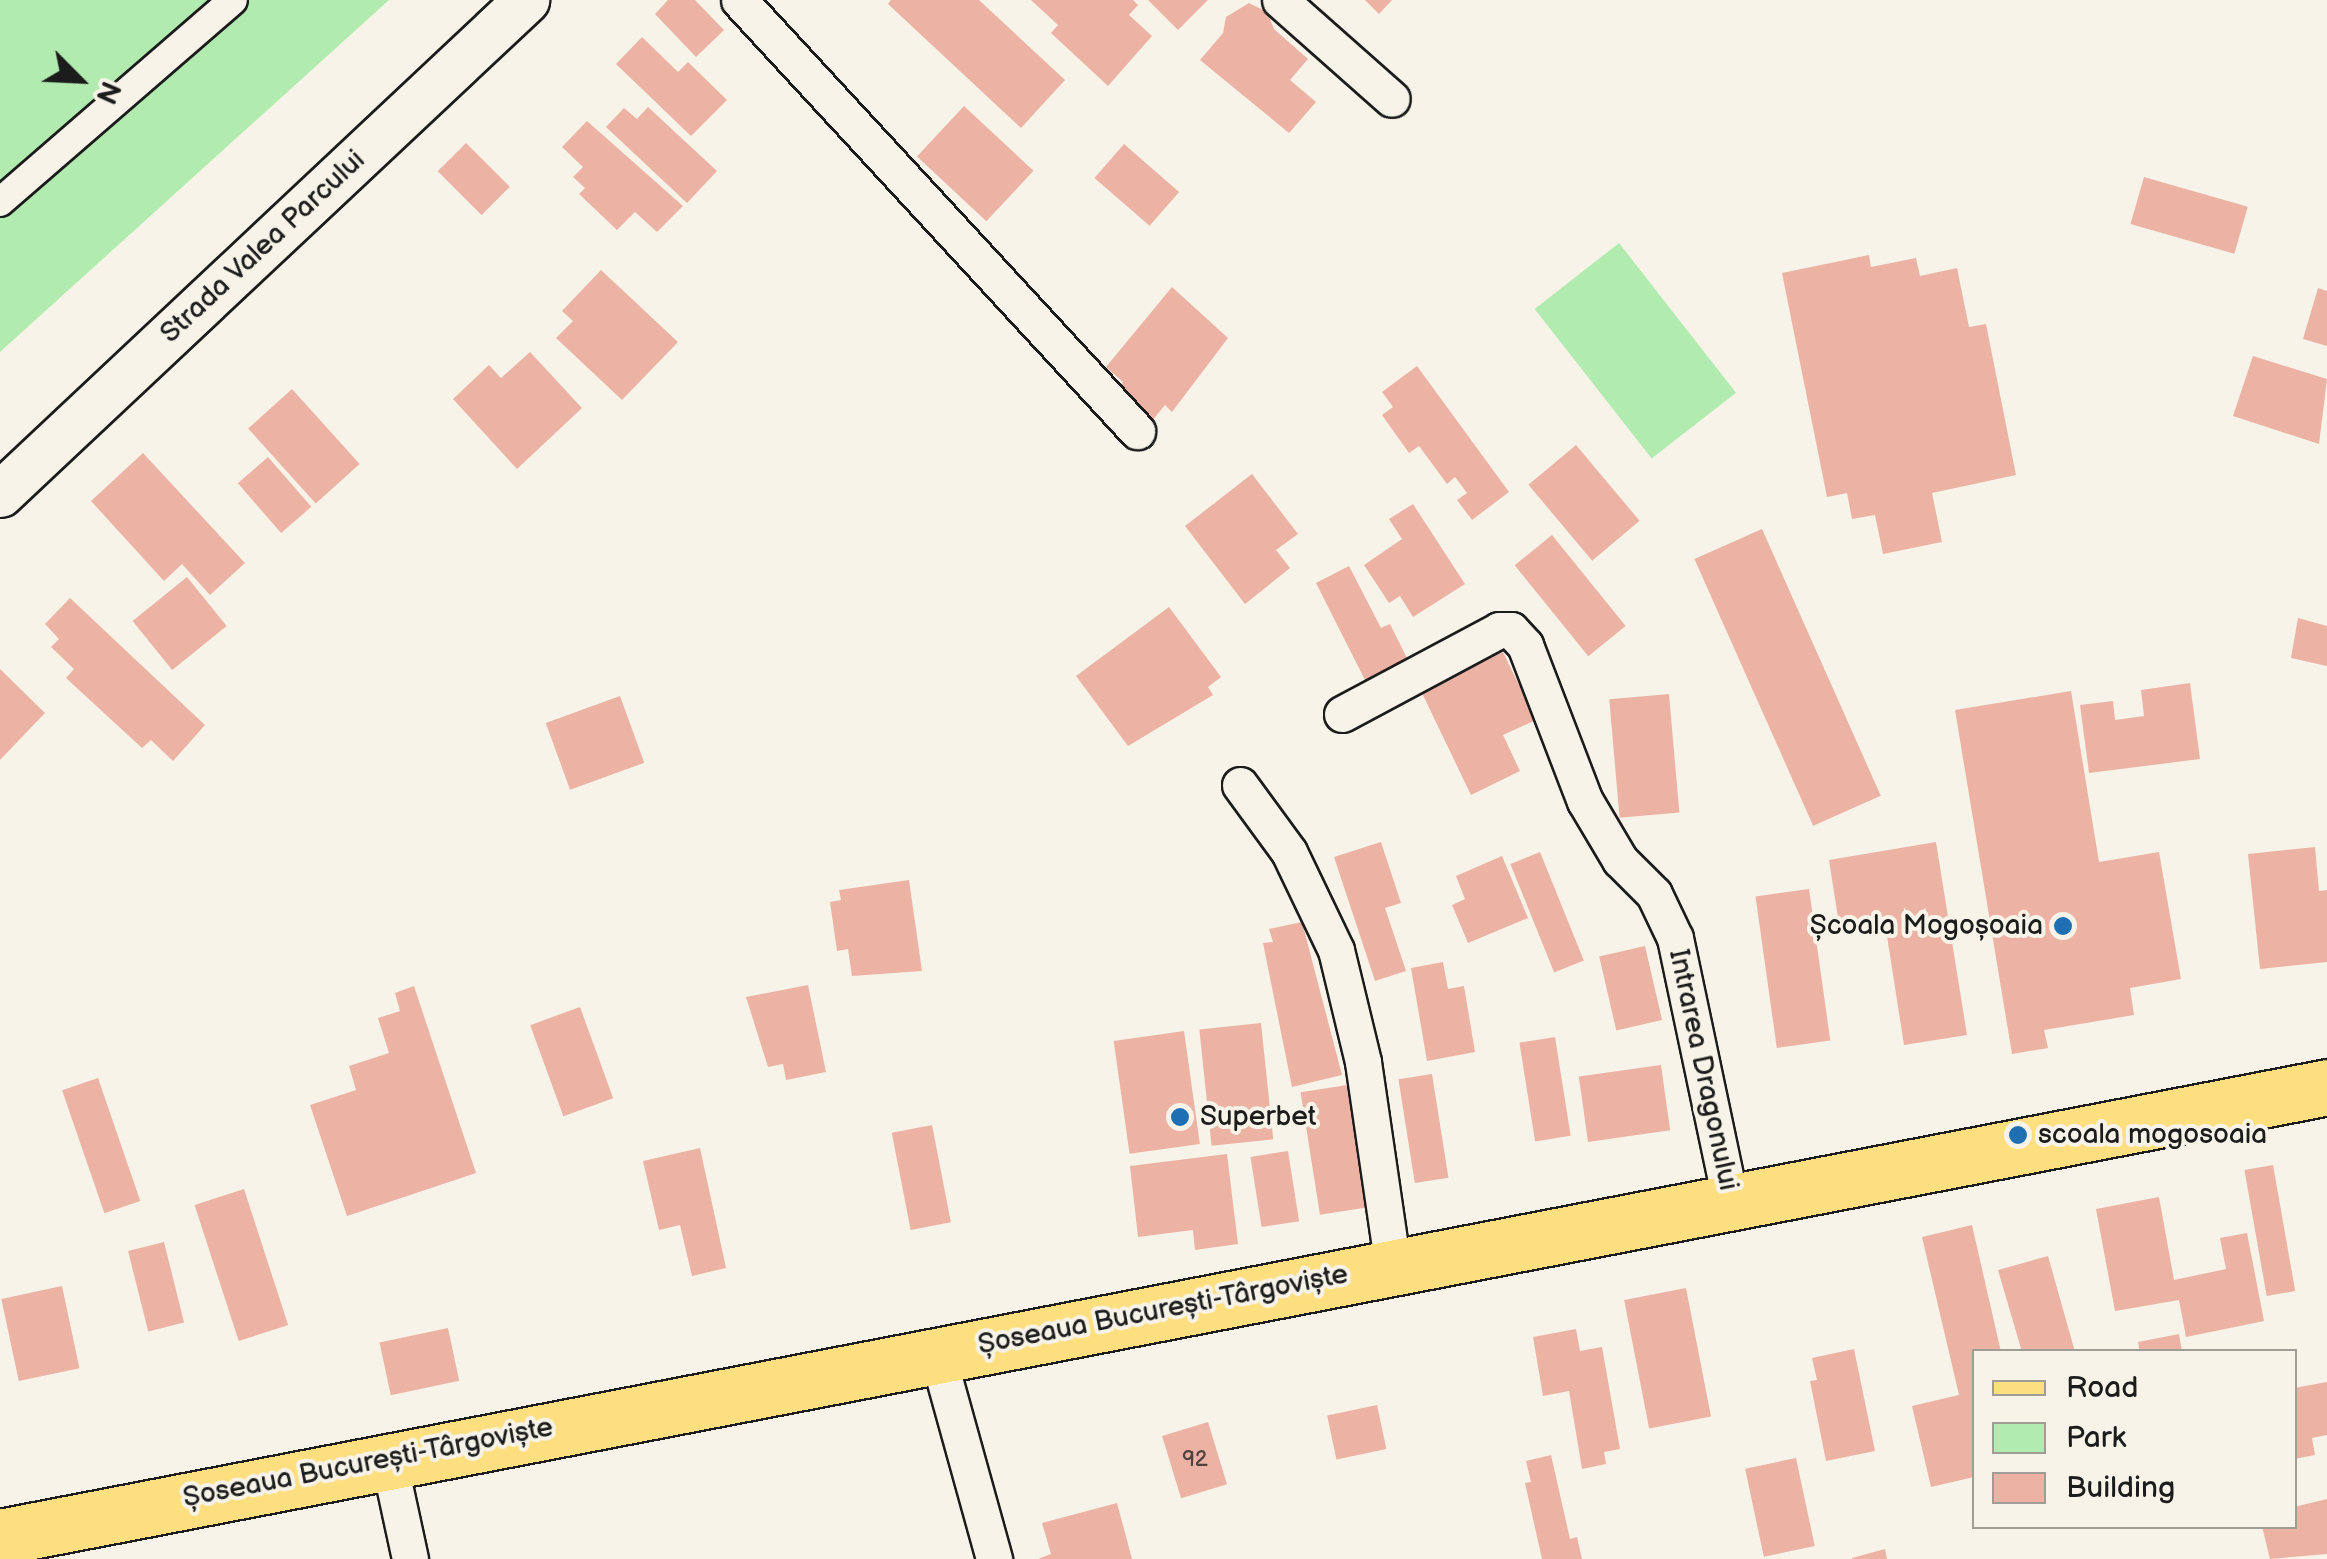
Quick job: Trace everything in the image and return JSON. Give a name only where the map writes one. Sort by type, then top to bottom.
[{"type":"main road","name":"Șoseaua București-Târgoviște","points":[[0,1537],[388,1458],[2327,1088]]},
{"type":"street","points":[[0,202],[233,0]]},
{"type":"street","name":"Strada Valea Parcului","points":[[0,494],[526,0]]},
{"type":"street","points":[[740,0],[1137,431]]},
{"type":"street","points":[[1280,0],[1392,99]]},
{"type":"street","name":"Intrarea Dragonului","points":[[1342,714],[1499,630],[1511,630],[1525,646],[1585,801],[1620,860],[1654,894],[1675,938],[1731,1204]]},
{"type":"street","points":[[1240,785],[1289,852],[1336,950],[1363,1062],[1393,1267]]},
{"type":"street","points":[[937,1353],[994,1559]]},
{"type":"street","points":[[388,1458],[410,1559]]},
{"type":"green space","points":[[0,0],[389,0],[0,352]]},
{"type":"green space","points":[[1619,243],[1736,393],[1652,459],[1535,309]]},
{"type":"building","points":[[668,0],[695,0],[724,30],[696,57],[655,14]]},
{"type":"building","points":[[891,0],[979,0],[1065,80],[1021,128],[888,4]]},
{"type":"building","points":[[1031,0],[1133,0],[1138,5],[1129,15],[1152,36],[1108,86],[1051,33],[1058,25]]},
{"type":"building","points":[[1148,0],[1208,0],[1178,30]]},
{"type":"building","points":[[1365,0],[1392,0],[1379,14]]},
{"type":"building","points":[[1249,3],[1267,12],[1274,29],[1308,59],[1290,80],[1316,102],[1289,133],[1200,60],[1223,33],[1226,17]]},
{"type":"building","points":[[642,37],[678,72],[688,62],[727,100],[691,136],[616,64]]},
{"type":"building","points":[[964,106],[1033,171],[986,221],[917,156]]},
{"type":"building","points":[[648,107],[717,171],[687,203],[606,127],[624,108],[637,119]]},
{"type":"building","points":[[587,121],[683,206],[657,232],[635,212],[617,230],[579,194],[585,188],[573,177],[583,167],[562,147]]},
{"type":"building","points":[[466,143],[510,187],[482,215],[438,171]]},
{"type":"building","points":[[1124,144],[1179,192],[1150,226],[1094,178]]},
{"type":"building","points":[[2144,177],[2248,207],[2234,254],[2130,224]]},
{"type":"building","points":[[1869,255],[1871,267],[1916,258],[1920,276],[1957,268],[1969,327],[1986,324],[2016,475],[1932,493],[1942,542],[1883,554],[1875,515],[1852,519],[1847,493],[1827,497],[1782,273]]},
{"type":"building","points":[[601,270],[678,342],[622,400],[556,338],[573,321],[562,311]]},
{"type":"building","points":[[1172,287],[1228,338],[1172,412],[1165,405],[1152,421],[1117,390],[1123,382],[1106,367]]},
{"type":"building","points":[[2318,288],[2327,291],[2327,346],[2303,339]]},
{"type":"building","points":[[530,352],[582,408],[517,469],[453,399],[489,365],[501,378]]},
{"type":"building","points":[[2253,356],[2327,379],[2319,444],[2233,416]]},
{"type":"building","points":[[1417,366],[1509,492],[1472,520],[1457,500],[1467,493],[1455,477],[1447,484],[1419,446],[1409,453],[1382,415],[1393,407],[1382,392]]},
{"type":"building","points":[[292,389],[360,464],[316,504],[248,428]]},
{"type":"building","points":[[1576,445],[1640,521],[1592,561],[1529,485]]},
{"type":"building","points":[[143,453],[245,563],[210,595],[182,564],[164,581],[91,501]]},
{"type":"building","points":[[268,457],[311,507],[281,533],[238,483]]},
{"type":"building","points":[[1252,474],[1298,534],[1276,550],[1290,568],[1245,604],[1185,526]]},
{"type":"building","points":[[1413,504],[1465,584],[1413,617],[1400,596],[1389,603],[1364,565],[1402,539],[1389,519]]},
{"type":"building","points":[[1762,529],[1881,796],[1813,826],[1694,559]]},
{"type":"building","points":[[1552,535],[1626,626],[1588,656],[1515,565]]},
{"type":"building","points":[[1349,566],[1381,628],[1390,624],[1407,658],[1365,680],[1316,583]]},
{"type":"building","points":[[187,577],[227,626],[172,670],[133,621]]},
{"type":"building","points":[[70,598],[205,725],[173,761],[151,740],[142,748],[66,678],[74,669],[51,647],[59,639],[45,624]]},
{"type":"building","points":[[1169,607],[1221,677],[1208,687],[1213,695],[1128,746],[1076,676]]},
{"type":"building","points":[[2298,618],[2327,626],[2327,666],[2291,658]]},
{"type":"building","points":[[1503,652],[1536,720],[1503,735],[1520,771],[1471,795],[1421,691]]},
{"type":"building","points":[[0,669],[45,713],[0,760]]},
{"type":"building","points":[[2190,683],[2200,759],[2089,773],[2080,705],[2113,701],[2115,720],[2144,716],[2141,690]]},
{"type":"building","points":[[2071,691],[2099,862],[2159,852],[2181,979],[2130,988],[2134,1015],[2044,1030],[2048,1048],[2012,1054],[1955,710]]},
{"type":"building","points":[[1669,694],[1679,813],[1620,818],[1609,699]]},
{"type":"building","points":[[620,696],[644,763],[570,790],[546,723]]},
{"type":"building","points":[[1381,842],[1401,903],[1385,908],[1406,971],[1375,981],[1334,857]]},
{"type":"building","points":[[1936,842],[1967,1035],[1904,1045],[1884,917],[1839,924],[1829,860]]},
{"type":"building","points":[[2315,847],[2319,891],[2327,890],[2327,962],[2260,969],[2248,854]]},
{"type":"building","points":[[1540,852],[1584,960],[1554,972],[1510,864]]},
{"type":"building","points":[[1502,856],[1528,918],[1468,943],[1452,905],[1465,899],[1456,876]]},
{"type":"building","points":[[909,880],[922,971],[852,976],[848,949],[837,951],[830,902],[841,900],[839,890]]},
{"type":"building","points":[[1809,889],[1830,1041],[1777,1048],[1756,897]]},
{"type":"building","points":[[1302,922],[1342,1075],[1292,1087],[1263,943],[1273,942],[1269,929]]},
{"type":"building","points":[[1645,946],[1662,1020],[1616,1031],[1599,957]]},
{"type":"building","points":[[1443,962],[1448,989],[1464,986],[1475,1052],[1427,1061],[1411,968]]},
{"type":"building","points":[[808,985],[826,1072],[786,1080],[783,1064],[768,1067],[746,997]]},
{"type":"building","points":[[414,986],[476,1173],[347,1216],[310,1105],[356,1090],[349,1066],[389,1053],[378,1018],[400,1011],[395,993]]},
{"type":"building","points":[[580,1007],[613,1098],[563,1116],[530,1025]]},
{"type":"building","points":[[1261,1023],[1273,1139],[1212,1146],[1199,1029]]},
{"type":"building","points":[[1184,1031],[1200,1144],[1130,1154],[1114,1041]]},
{"type":"building","points":[[1555,1037],[1571,1136],[1535,1141],[1519,1043]]},
{"type":"building","points":[[1661,1065],[1670,1130],[1588,1142],[1579,1077]]},
{"type":"building","points":[[1432,1074],[1448,1178],[1415,1183],[1398,1079]]},
{"type":"building","points":[[98,1078],[140,1201],[104,1213],[62,1090]]},
{"type":"building","points":[[1347,1085],[1366,1207],[1320,1215],[1301,1092]]},
{"type":"building","points":[[932,1125],[951,1222],[911,1230],[892,1133]]},
{"type":"building","points":[[700,1148],[726,1268],[692,1276],[680,1225],[659,1230],[643,1161]]},
{"type":"building","points":[[1288,1151],[1299,1221],[1262,1227],[1250,1157]]},
{"type":"building","points":[[1227,1154],[1238,1244],[1195,1250],[1193,1230],[1138,1237],[1130,1166]]},
{"type":"building","points":[[2273,1165],[2295,1291],[2267,1296],[2244,1170]]},
{"type":"building","points":[[244,1189],[288,1325],[239,1341],[195,1205]]},
{"type":"building","points":[[2159,1197],[2174,1280],[2226,1269],[2220,1238],[2247,1233],[2264,1321],[2186,1337],[2179,1300],[2115,1311],[2096,1209]]},
{"type":"building","points":[[1972,1225],[2000,1349],[1972,1349],[1972,1477],[1931,1487],[1912,1406],[1959,1395],[1922,1237]]},
{"type":"building","points":[[164,1242],[184,1323],[148,1331],[128,1251]]},
{"type":"building","points":[[2048,1256],[2074,1349],[2021,1349],[1998,1270]]},
{"type":"building","points":[[62,1286],[79,1368],[19,1381],[1,1299]]},
{"type":"building","points":[[1686,1288],[1711,1417],[1649,1429],[1624,1300]]},
{"type":"building","points":[[448,1328],[459,1381],[391,1395],[380,1343]]},
{"type":"building","points":[[1576,1329],[1580,1351],[1602,1347],[1620,1449],[1604,1452],[1606,1464],[1582,1469],[1569,1391],[1543,1396],[1533,1337]]},
{"type":"building","points":[[2179,1334],[2182,1349],[2139,1349],[2138,1342]]},
{"type":"building","points":[[1854,1349],[1875,1451],[1826,1461],[1810,1381],[1817,1380],[1812,1358]]},
{"type":"building","points":[[2327,1382],[2327,1435],[2312,1438],[2315,1455],[2297,1458],[2297,1387]]},
{"type":"building","points":[[1377,1405],[1386,1449],[1336,1460],[1327,1416]]},
{"type":"building","points":[[1208,1422],[1227,1484],[1181,1498],[1162,1436]]},
{"type":"building","points":[[1551,1455],[1570,1539],[1577,1537],[1582,1559],[1542,1559],[1525,1483],[1531,1482],[1526,1461]]},
{"type":"building","points":[[1796,1458],[1815,1546],[1764,1557],[1745,1469]]},
{"type":"building","points":[[2327,1499],[2327,1554],[2270,1559],[2263,1529],[2297,1529],[2297,1506]]},
{"type":"building","points":[[1117,1503],[1132,1559],[1038,1559],[1051,1554],[1042,1523]]},
{"type":"building","points":[[1885,1549],[1887,1559],[1852,1559],[1852,1558]]},
{"type":"place","name":"Școala Mogoșoaia","points":[[2063,926]]},
{"type":"place","name":"Superbet","points":[[1180,1117]]},
{"type":"place","name":"scoala mogosoaia","points":[[2018,1135]]}]
